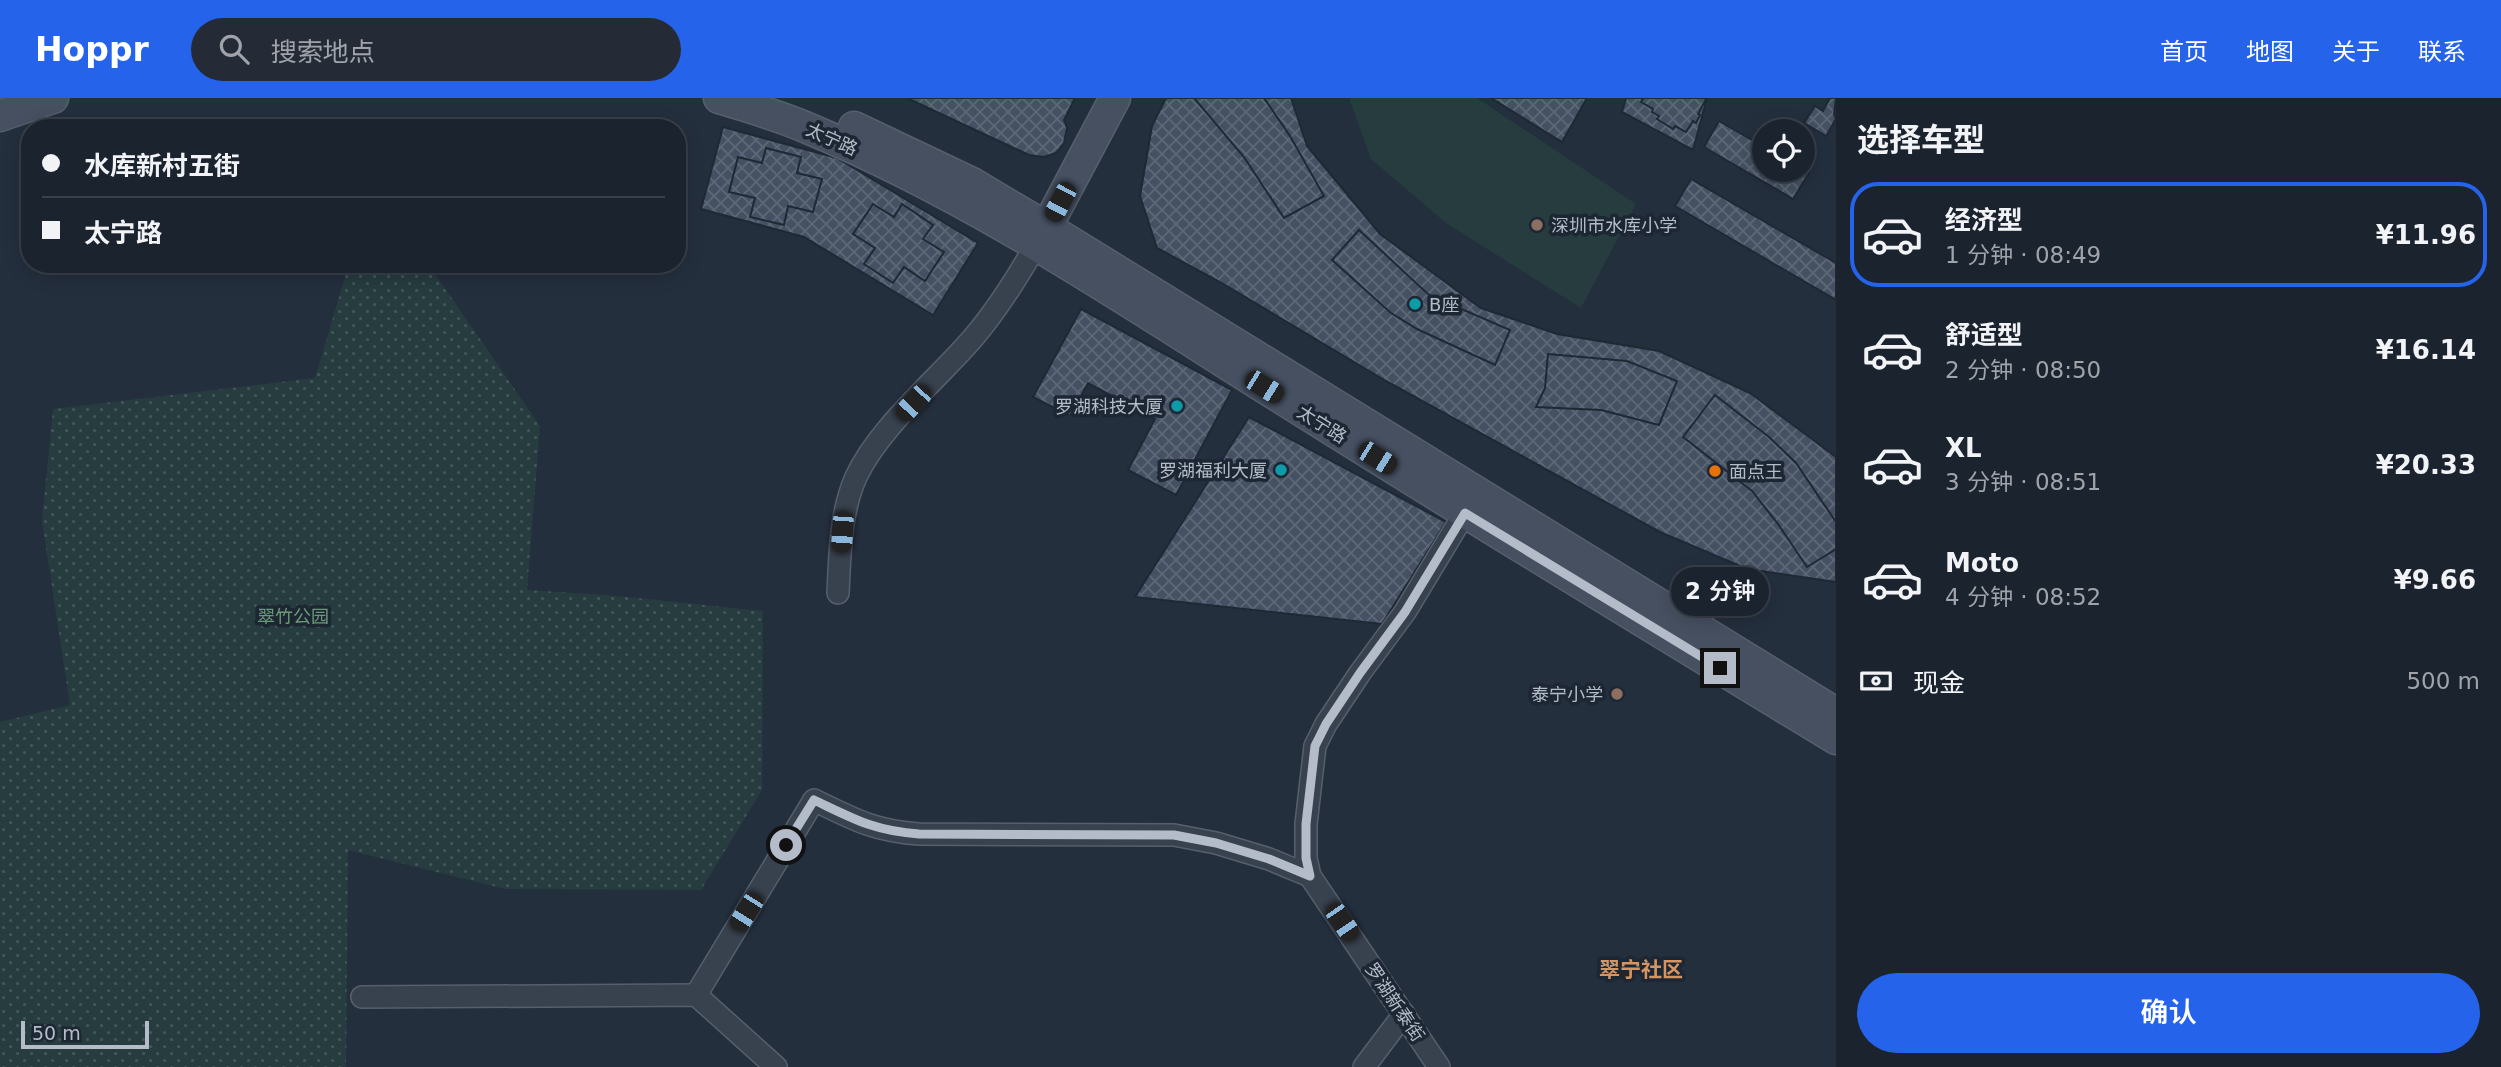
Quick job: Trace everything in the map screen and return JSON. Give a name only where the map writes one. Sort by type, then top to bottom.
[{"type":"main road","points":[[0,117],[53,98]]},
{"type":"main road","name":"太宁路","points":[[719,98],[803,126],[1041,236]]},
{"type":"main road","name":"太宁路","points":[[783,98],[809,106],[972,183],[1041,236],[1471,504],[1836,738]]},
{"type":"main road","points":[[1041,236],[1115,98]]},
{"type":"main road","name":"太宁路","points":[[1471,504],[1836,713]]},
{"type":"street","points":[[838,593],[842,532],[848,498],[862,466],[885,433],[974,338],[1007,296],[1041,236]]},
{"type":"street","name":"罗湖新泰街","points":[[1438,1067],[1310,876],[1306,858],[1306,824],[1315,746],[1326,724],[1405,612],[1471,504]]},
{"type":"street","points":[[695,995],[814,800],[861,823],[889,832],[1174,835],[1216,843],[1269,859],[1310,876]]},
{"type":"street","points":[[362,997],[695,995],[776,1067]]},
{"type":"street","points":[[1364,1067],[1404,1014]]},
{"type":"green space","name":"深圳市水库小学","points":[[1349,98],[1477,98],[1636,204],[1581,308],[1446,223],[1371,159]]},
{"type":"green space","name":"翠竹公园","points":[[346,273],[434,273],[540,426],[527,590],[607,595],[763,611],[762,790],[701,890],[505,889],[348,850],[346,1067],[0,1067],[0,722],[70,705],[42,521],[53,409],[315,378]]},
{"type":"building","points":[[907,98],[1075,98],[1064,120],[1067,128],[1064,143],[1056,153],[1044,157],[1029,155]]},
{"type":"building","points":[[1166,98],[1291,98],[1307,146],[1380,234],[1481,308],[1557,334],[1659,351],[1750,393],[1836,457],[1836,582],[1747,569],[1660,532],[1386,381],[1220,282],[1157,248],[1140,196],[1152,126]]},
{"type":"building","points":[[1194,98],[1264,98],[1290,136],[1324,196],[1284,218],[1244,157]]},
{"type":"building","points":[[1491,98],[1587,98],[1562,142]]},
{"type":"building","points":[[1626,98],[1707,98],[1693,150],[1622,112]]},
{"type":"building","points":[[1641,98],[1706,99],[1696,123],[1693,121],[1686,132],[1675,126],[1673,129],[1657,119],[1659,116],[1641,102]]},
{"type":"building","points":[[1830,98],[1836,98],[1836,119],[1826,136],[1815,130],[1815,119],[1807,119],[1815,106],[1823,111]]},
{"type":"building","points":[[1719,121],[1752,140],[1752,175],[1704,147]]},
{"type":"building","points":[[723,127],[837,158],[978,243],[933,315],[804,237],[701,209]]},
{"type":"building","points":[[766,148],[801,157],[797,173],[822,179],[813,212],[788,206],[784,225],[750,217],[755,198],[729,192],[738,157],[762,163]]},
{"type":"building","points":[[1691,179],[1836,263],[1836,300],[1675,206]]},
{"type":"building","points":[[1764,182],[1803,182],[1793,199]]},
{"type":"building","points":[[873,204],[894,217],[902,204],[933,225],[923,239],[944,252],[925,281],[904,267],[893,283],[864,264],[875,248],[853,234]]},
{"type":"building","name":"B座","points":[[1359,230],[1429,295],[1510,330],[1495,365],[1417,329],[1391,313],[1332,260]]},
{"type":"building","name":"罗湖科技大厦","points":[[1081,309],[1232,390],[1176,495],[1128,470],[1155,419],[1088,383],[1070,416],[1033,397]]},
{"type":"building","points":[[1548,354],[1627,361],[1677,381],[1659,425],[1601,410],[1536,407],[1545,388]]},
{"type":"building","points":[[1715,395],[1769,437],[1796,463],[1836,522],[1836,549],[1807,567],[1752,491],[1683,437]]},
{"type":"building","name":"罗湖福利大厦","points":[[1249,417],[1446,522],[1382,624],[1135,597]]},
{"type":"place","name":"深圳市水库小学","points":[[1537,225]]},
{"type":"place","name":"B座","points":[[1415,304]]},
{"type":"place","name":"罗湖科技大厦","points":[[1177,406]]},
{"type":"place","name":"罗湖福利大厦","points":[[1281,470]]},
{"type":"place","name":"面点王","points":[[1715,471]]},
{"type":"place","name":"泰宁小学","points":[[1617,694]]},
{"type":"district","name":"翠宁社区","points":[[1641,970]]},
{"type":"route","points":[[786,845],[814,800],[861,823],[889,832],[1174,835],[1216,843],[1269,859],[1310,876],[1306,858],[1306,824],[1315,746],[1326,724],[1360,673],[1405,612],[1465,513],[1720,668]]}]
